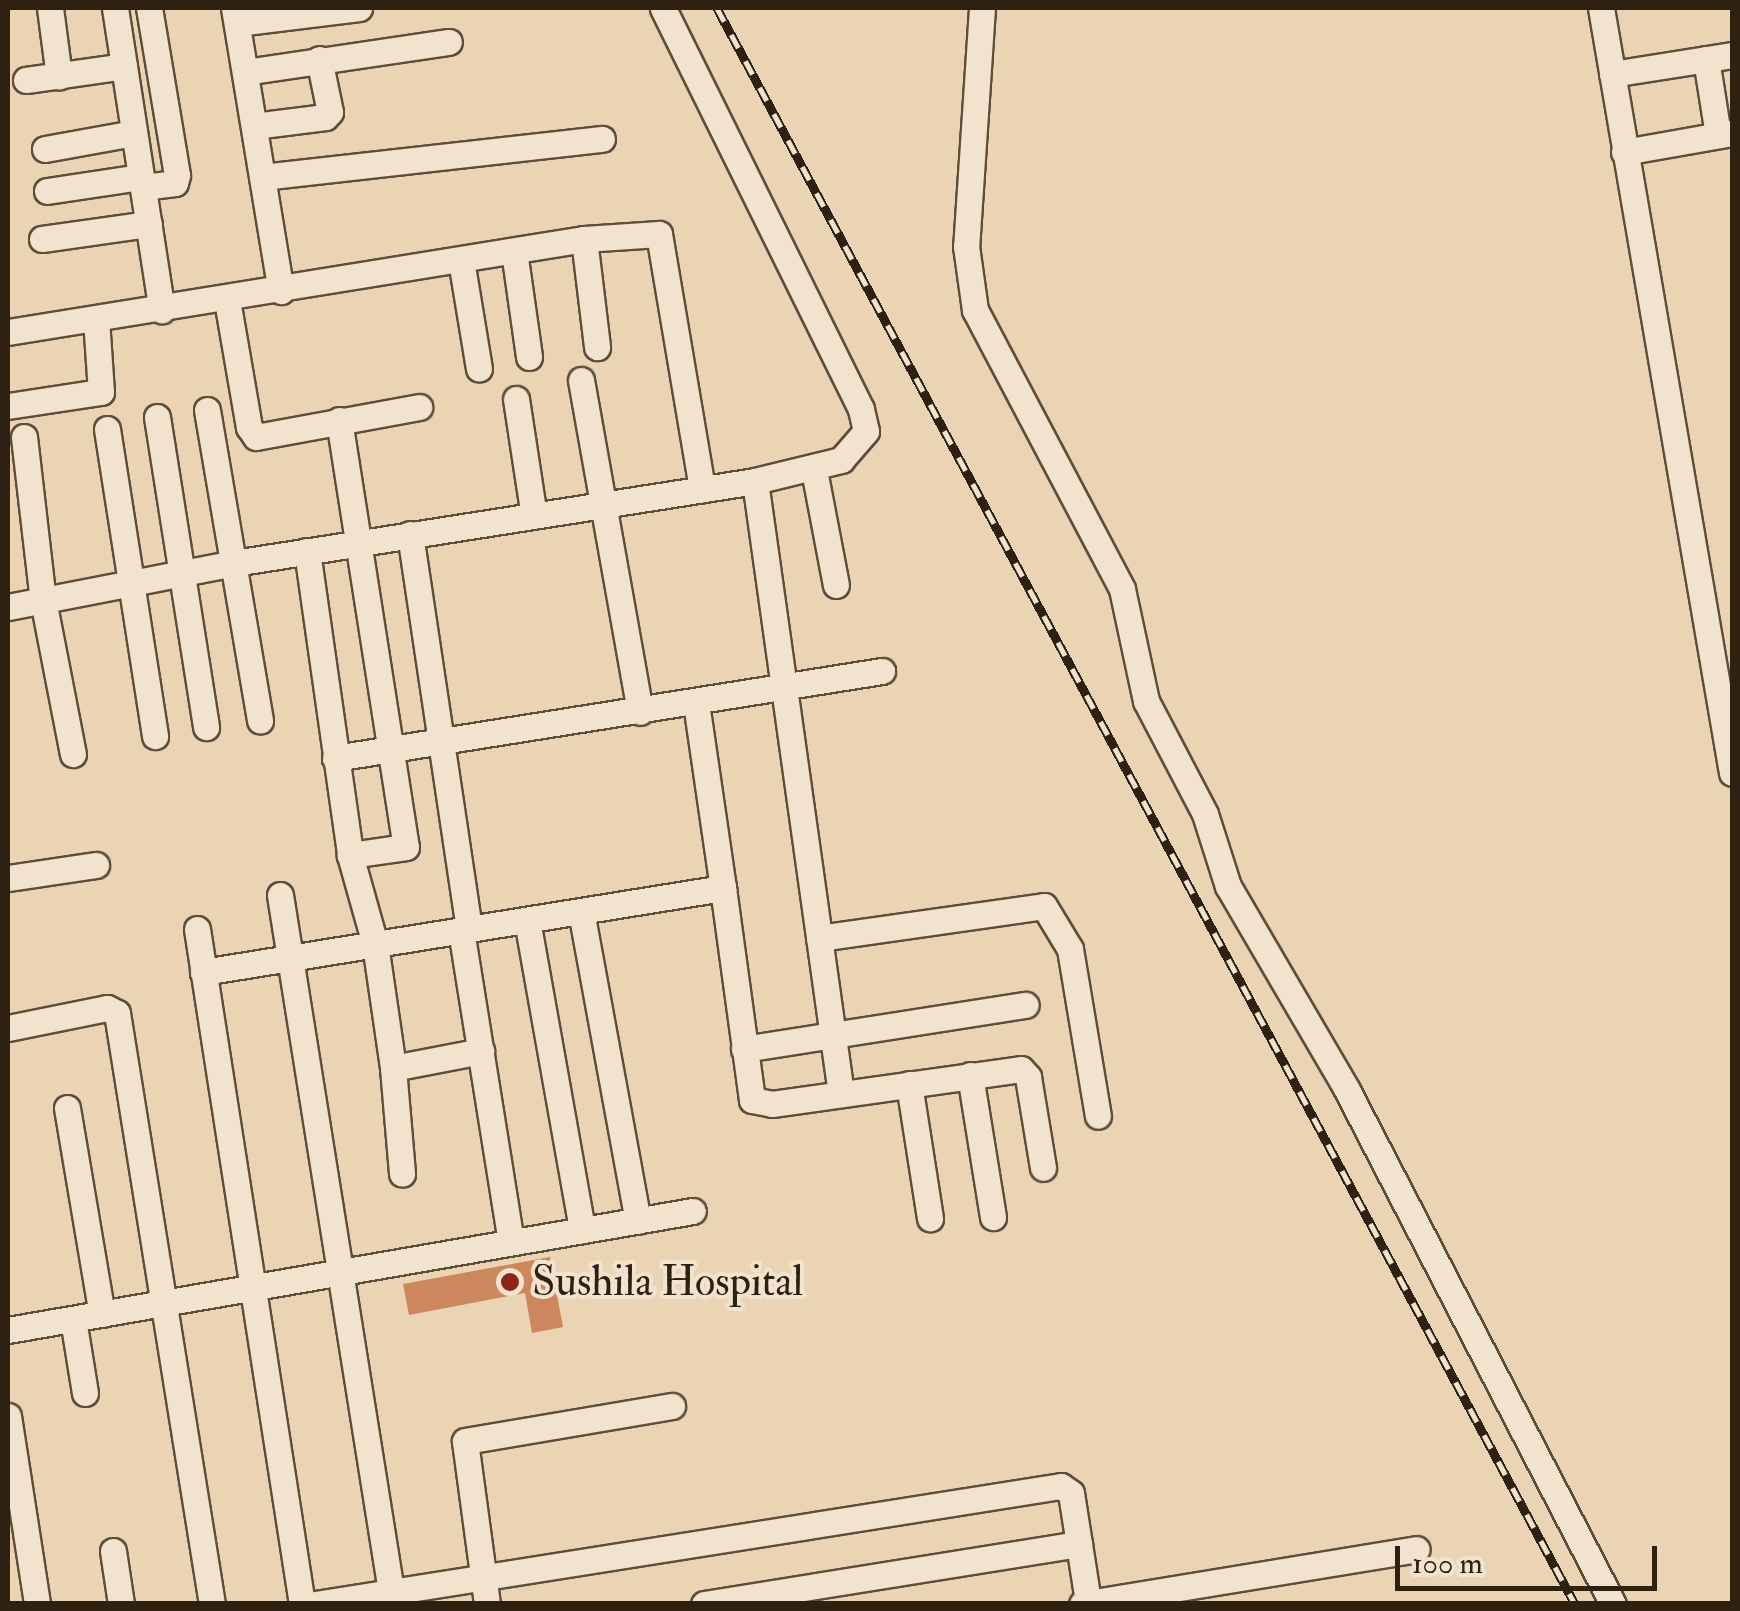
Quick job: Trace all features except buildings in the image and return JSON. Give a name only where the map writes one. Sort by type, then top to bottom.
[{"type":"street","points":[[50,8],[59,76]]},
{"type":"street","points":[[114,8],[162,310]]},
{"type":"street","points":[[47,191],[142,182],[174,183],[177,175],[150,8]]},
{"type":"street","points":[[281,291],[236,15],[360,8]]},
{"type":"street","points":[[8,607],[234,563],[755,481],[814,470],[840,460],[861,440],[866,420],[663,8]]},
{"type":"street","points":[[982,8],[966,246],[975,310],[1122,589],[1146,702],[1205,814],[1228,886],[1348,1090],[1613,1604]]},
{"type":"street","points":[[1601,8],[1732,773]]},
{"type":"street","points":[[245,72],[448,42]]},
{"type":"street","points":[[1612,74],[1732,55]]},
{"type":"street","points":[[254,126],[325,118],[330,112],[319,59]]},
{"type":"street","points":[[1624,152],[1725,134],[1706,59]]},
{"type":"street","points":[[26,80],[124,66]]},
{"type":"street","points":[[45,149],[134,133]]},
{"type":"street","points":[[262,177],[602,140]]},
{"type":"street","points":[[42,239],[148,224]]},
{"type":"street","points":[[8,332],[227,300],[584,239],[651,232],[664,239],[702,489]]},
{"type":"street","points":[[584,239],[597,347]]},
{"type":"street","points":[[514,251],[530,358]]},
{"type":"street","points":[[461,260],[479,368]]},
{"type":"street","points":[[227,300],[251,434],[419,407]]},
{"type":"street","points":[[8,406],[101,392],[96,319]]},
{"type":"street","points":[[581,380],[640,712]]},
{"type":"street","points":[[516,398],[534,516]]},
{"type":"street","points":[[207,410],[260,721]]},
{"type":"street","points":[[157,418],[206,728]]},
{"type":"street","points":[[339,420],[362,542],[406,847],[350,855]]},
{"type":"street","points":[[106,430],[155,736]]},
{"type":"street","points":[[24,438],[43,600],[72,754]]},
{"type":"street","points":[[814,470],[836,584]]},
{"type":"street","points":[[755,481],[841,1094]]},
{"type":"street","points":[[410,534],[480,1051],[511,1242]]},
{"type":"street","points":[[307,551],[350,855],[375,944],[393,1068],[402,1174]]},
{"type":"street","points":[[335,758],[438,736],[640,712],[882,671]]},
{"type":"street","points":[[696,702],[744,1049],[757,1103],[970,1075],[1026,1072],[1043,1168]]},
{"type":"street","points":[[8,878],[96,864]]},
{"type":"street","points":[[203,972],[723,888]]},
{"type":"street","points":[[280,896],[336,1272],[392,1599]]},
{"type":"street","points":[[818,938],[1044,906],[1070,949],[1098,1116]]},
{"type":"street","points":[[581,911],[638,1221]]},
{"type":"street","points":[[527,920],[582,1230]]},
{"type":"street","points":[[197,928],[248,1288],[302,1604]]},
{"type":"street","points":[[744,1049],[1026,1004]]},
{"type":"street","points":[[8,1028],[107,1008],[118,1013],[161,1304],[212,1604]]},
{"type":"street","points":[[393,1068],[480,1051]]},
{"type":"street","points":[[970,1075],[993,1216]]},
{"type":"street","points":[[910,1084],[930,1218]]},
{"type":"street","points":[[67,1108],[102,1314]]},
{"type":"street","points":[[8,1330],[693,1212]]},
{"type":"street","points":[[73,1319],[85,1393]]},
{"type":"street","points":[[485,1591],[469,1437],[672,1406]]},
{"type":"street","points":[[8,1416],[37,1604]]},
{"type":"street","points":[[315,1604],[485,1591],[1062,1486],[1071,1492],[1085,1603],[1417,1549]]},
{"type":"street","points":[[704,1604],[1079,1544]]},
{"type":"street","points":[[114,1551],[121,1604]]},
{"type":"railway","points":[[717,8],[1575,1604]]},
{"type":"place","name":"Sushila Hospital","points":[[510,1282]]}]
